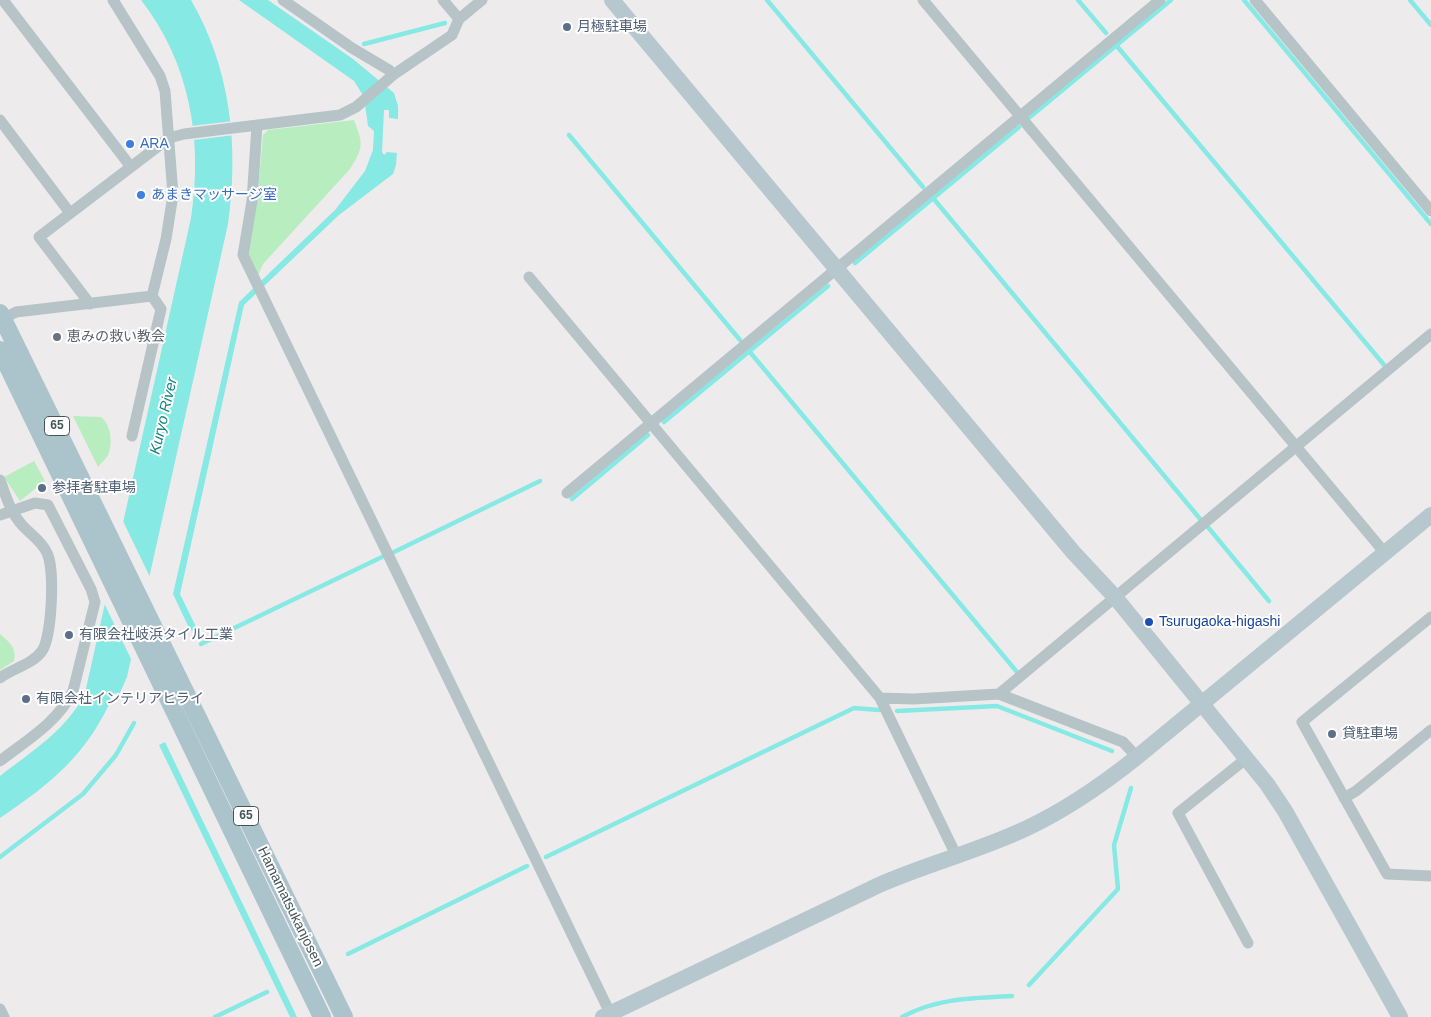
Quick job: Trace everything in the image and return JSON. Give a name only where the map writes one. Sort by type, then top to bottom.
[{"type":"main road","name":"Hamamatsukanjosen","points":[[2,316],[113,540],[344,1017]]},
{"type":"main road","name":"Hamamatsukanjosen","points":[[0,350],[143,642],[322,1017]]},
{"type":"street","points":[[4,0],[130,167]]},
{"type":"street","points":[[113,0],[163,83],[173,195],[166,239],[152,296],[161,309],[132,436]]},
{"type":"street","points":[[283,0],[352,48],[389,70],[388,78]]},
{"type":"street","points":[[443,0],[459,19]]},
{"type":"street","points":[[90,304],[39,237],[169,138],[184,134],[340,115],[356,107],[388,78],[452,35],[459,19],[482,0]]},
{"type":"street","points":[[612,0],[1073,552],[1115,597],[1247,758],[1285,811],[1400,1017]]},
{"type":"street","points":[[923,0],[1385,553]]},
{"type":"street","points":[[567,493],[1160,0]]},
{"type":"street","points":[[1254,0],[1431,210]]},
{"type":"street","points":[[0,120],[70,213]]},
{"type":"street","points":[[257,125],[252,201],[243,255],[608,1016],[919,867],[1024,830],[1091,792],[1137,757],[1431,515]]},
{"type":"street","points":[[529,277],[880,698],[956,854]]},
{"type":"street","points":[[2,316],[16,312],[152,296]]},
{"type":"street","points":[[999,694],[1431,334]]},
{"type":"street","points":[[0,480],[6,513],[48,554],[50,567],[50,628],[42,651],[33,660],[0,678]]},
{"type":"street","points":[[0,761],[53,720],[68,702],[73,691],[95,602],[91,589],[48,505],[36,504],[6,513]]},
{"type":"street","points":[[1431,617],[1302,722],[1388,874],[1431,876]]},
{"type":"street","points":[[880,698],[914,699],[999,694],[1123,742],[1137,757]]},
{"type":"street","points":[[1344,798],[1356,791],[1431,730]]},
{"type":"street","points":[[1247,758],[1178,813],[1248,943]]},
{"type":"street","points":[[0,1009],[4,1017]]},
{"type":"green space","points":[[354,120],[361,145],[350,169],[263,264],[258,275],[248,254],[257,202],[263,135],[268,130]]},
{"type":"green space","points":[[73,416],[101,417],[107,424],[111,440],[110,450],[98,467]]},
{"type":"green space","points":[[34,461],[45,481],[20,501],[4,477]]},
{"type":"green space","points":[[0,634],[12,645],[15,656],[14,661],[0,670]]},
{"type":"water","name":"Kuryo River","points":[[141,0],[191,0],[205,26],[215,53],[229,109],[232,137],[232,166],[228,224],[127,677],[119,695],[114,693],[93,733],[81,750],[52,779],[0,818],[0,776],[59,729],[69,718],[85,693],[191,218],[195,160],[189,103],[182,76],[171,50],[158,24]]},
{"type":"water","points":[[239,0],[268,0],[353,59],[394,93],[398,106],[398,119],[389,118],[389,110],[384,110],[382,152],[384,155],[387,152],[397,153],[393,174],[339,215],[244,305],[180,594],[199,633],[190,630],[173,594],[239,302],[335,210],[365,171],[373,150],[374,131],[368,126],[364,97],[354,81]]},
{"type":"water","points":[[165,742],[297,1017],[290,1017],[159,745]]},
{"type":"pier","points":[[234,121],[235,135],[193,140],[191,126]]},
{"type":"pier","points":[[121,517],[151,579],[133,663],[103,601]]},
{"type":"waterway","points":[[767,0],[923,187]]},
{"type":"waterway","points":[[1078,0],[1106,33]]},
{"type":"waterway","points":[[1030,117],[1171,0]]},
{"type":"waterway","points":[[1244,0],[1431,224]]},
{"type":"waterway","points":[[1410,0],[1431,25]]},
{"type":"waterway","points":[[364,44],[445,23]]},
{"type":"waterway","points":[[1116,45],[1385,366]]},
{"type":"waterway","points":[[855,263],[1019,127]]},
{"type":"waterway","points":[[569,135],[740,340]]},
{"type":"waterway","points":[[933,198],[1201,520]]},
{"type":"waterway","points":[[664,422],[828,286]]},
{"type":"waterway","points":[[749,351],[1017,672]]},
{"type":"waterway","points":[[572,499],[648,435]]},
{"type":"waterway","points":[[394,552],[540,481]]},
{"type":"waterway","points":[[1207,526],[1269,601]]},
{"type":"waterway","points":[[201,644],[382,557]]},
{"type":"waterway","points":[[897,711],[997,706],[1112,751]]},
{"type":"waterway","points":[[546,857],[854,708],[879,710]]},
{"type":"waterway","points":[[0,857],[83,794],[116,755],[134,723]]},
{"type":"waterway","points":[[1029,985],[1118,889],[1114,845],[1131,788]]},
{"type":"waterway","points":[[348,954],[527,866]]},
{"type":"waterway","points":[[215,1017],[267,992]]},
{"type":"waterway","points":[[902,1017],[928,1006],[956,1000],[1012,996]]},
{"type":"place","name":"月極駐車場","points":[[567,27]]},
{"type":"place","name":"ARA","points":[[130,144]]},
{"type":"place","name":"あまきマッサージ室","points":[[141,195]]},
{"type":"place","name":"恵みの救い教会","points":[[57,337]]},
{"type":"place","name":"参拝者駐車場","points":[[42,488]]},
{"type":"place","name":"Tsurugaoka-higashi","points":[[1149,622]]},
{"type":"place","name":"有限会社岐浜タイル工業","points":[[69,635]]},
{"type":"place","name":"有限会社インテリアヒライ","points":[[26,699]]},
{"type":"place","name":"貸駐車場","points":[[1332,734]]}]
